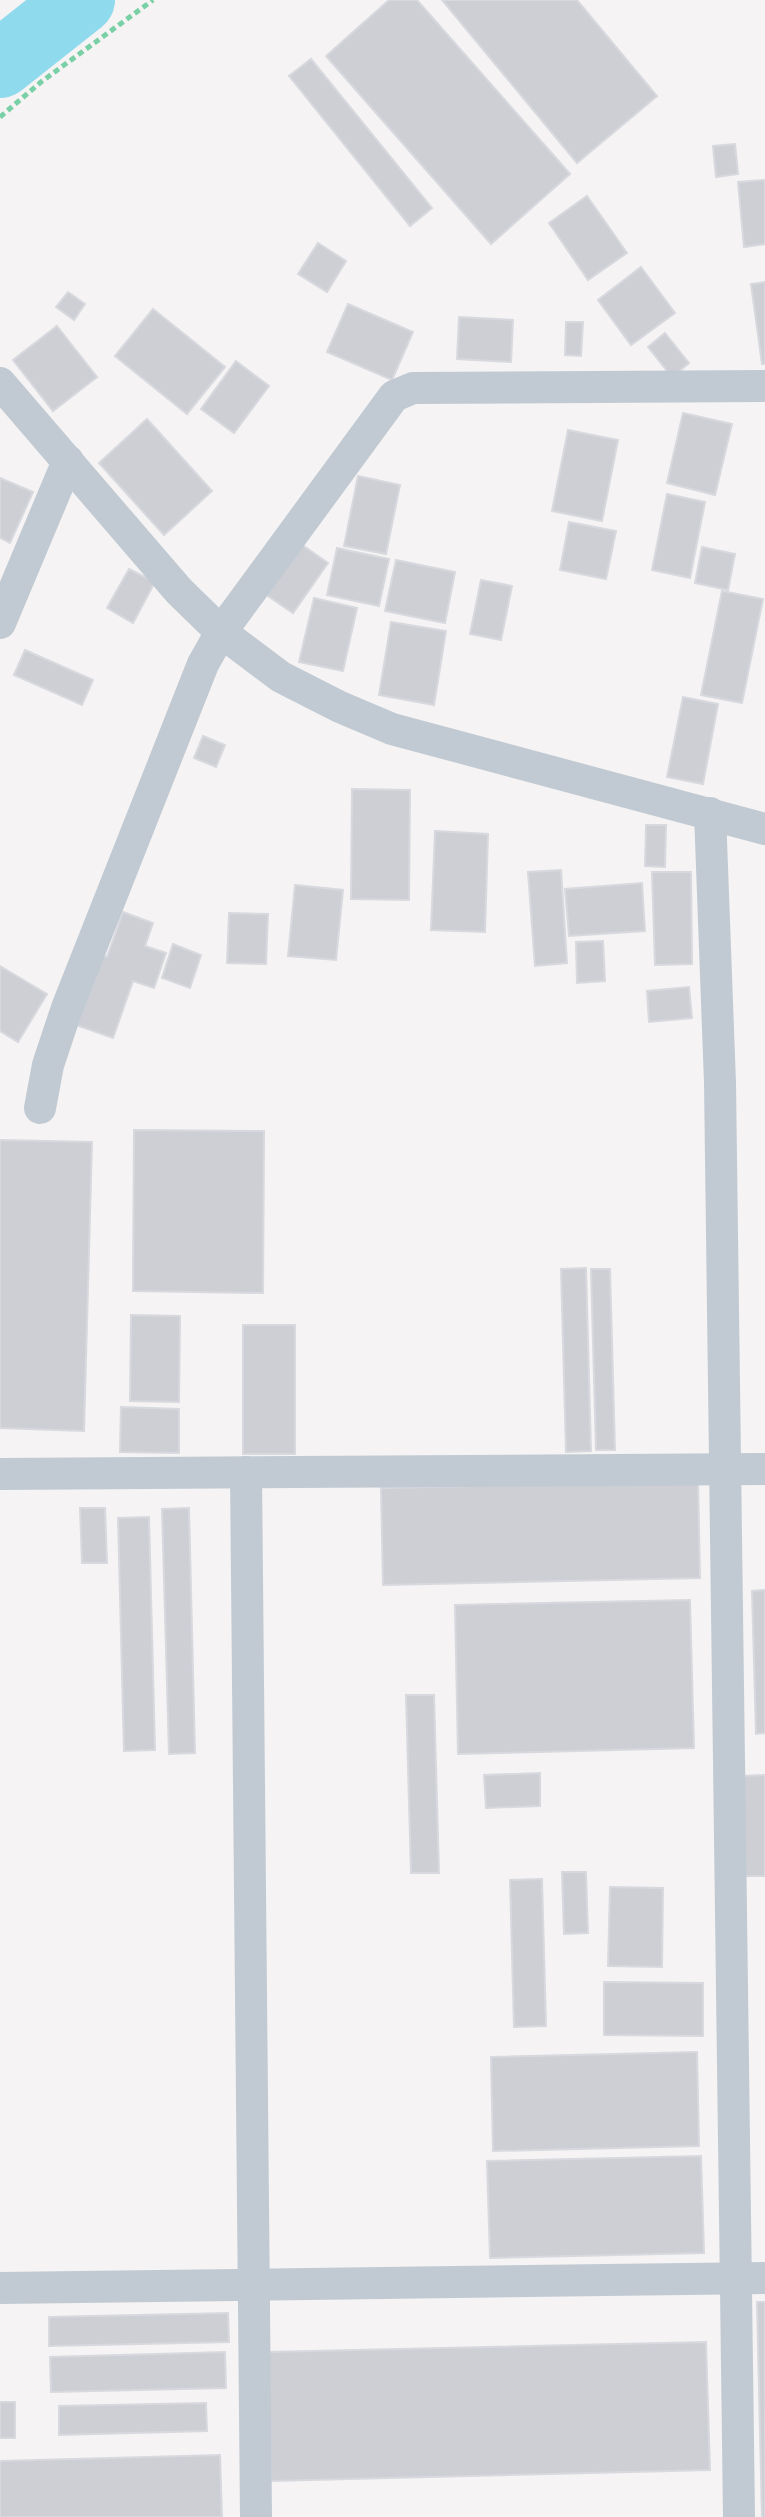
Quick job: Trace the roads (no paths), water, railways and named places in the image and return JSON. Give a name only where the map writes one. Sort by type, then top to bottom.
[{"type":"street","points":[[0,383],[179,591],[221,632],[281,677],[392,729],[765,829]]},
{"type":"street","points":[[40,1108],[48,1065],[67,1008],[203,664],[221,632],[394,396],[413,388],[765,386]]},
{"type":"street","points":[[0,623],[68,461]]},
{"type":"street","points":[[710,813],[720,1083],[725,1469],[750,2278],[739,2517]]},
{"type":"street","points":[[0,1474],[765,1469]]},
{"type":"street","points":[[246,1472],[256,2517]]},
{"type":"street","points":[[0,2288],[750,2278]]},
{"type":"waterway","points":[[0,64],[81,0]]}]
